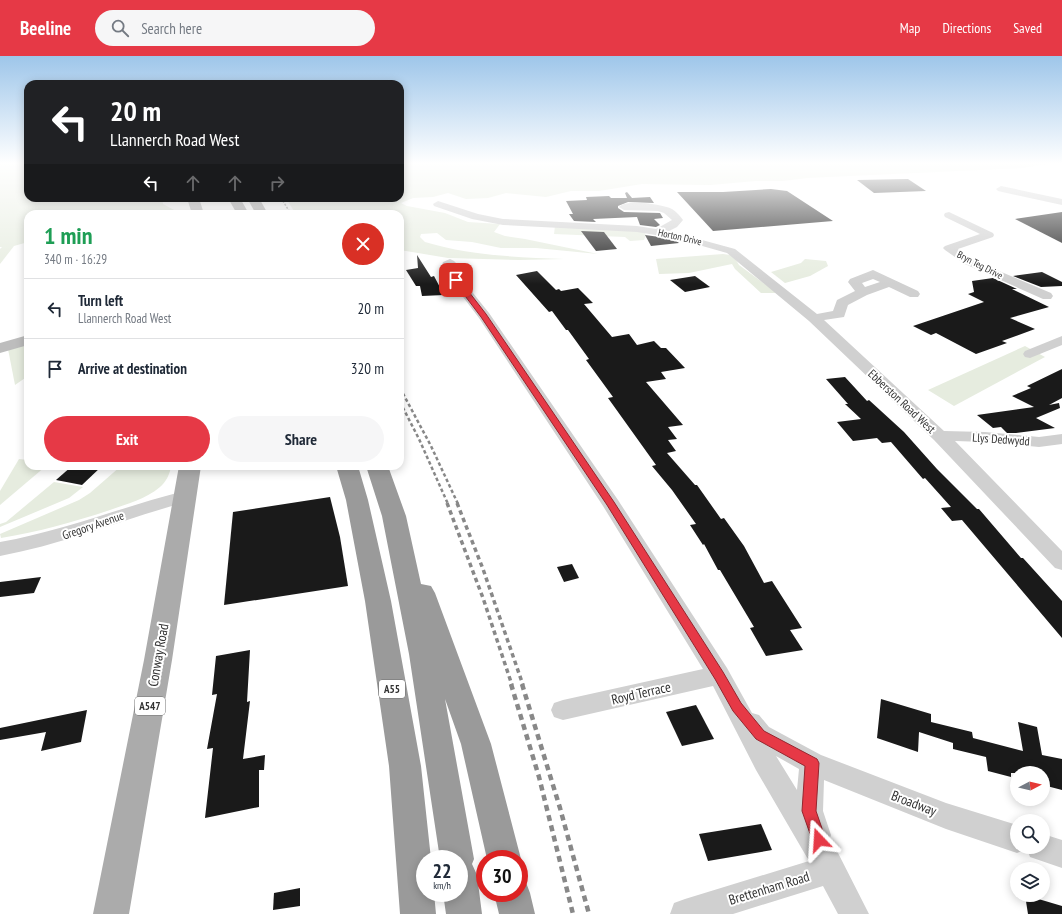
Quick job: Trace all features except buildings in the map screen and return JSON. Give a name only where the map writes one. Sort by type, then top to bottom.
[{"type":"highway","name":"A55","points":[[349,470],[357,500],[378,601],[402,750],[418,914]]},
{"type":"highway","points":[[378,470],[476,744],[502,850]]},
{"type":"highway","points":[[394,516],[423,654],[456,850]]},
{"type":"highway","points":[[462,902],[464,914]]},
{"type":"highway","points":[[514,902],[517,914]]},
{"type":"main road","name":"Conway Road","points":[[111,914],[158,660],[189,470]]},
{"type":"street","name":"Horton Drive","points":[[438,204],[476,217],[502,222],[623,228],[658,232],[702,242],[731,251]]},
{"type":"street","points":[[624,208],[652,207],[674,214],[678,220],[673,225],[658,232]]},
{"type":"street","name":"Bryn Teg Drive","points":[[950,215],[989,235],[949,248],[970,262],[1047,296]]},
{"type":"street","name":"Ebberston Road West","points":[[731,251],[814,318],[940,436],[1062,563]]},
{"type":"street","points":[[450,263],[447,265],[447,268],[484,316],[607,498],[719,675],[765,762],[830,869],[854,914]]},
{"type":"street","points":[[814,318],[839,314],[842,303],[863,292],[854,282],[872,274],[914,294]]},
{"type":"street","points":[[1030,354],[1062,340]]},
{"type":"street","points":[[0,348],[24,341]]},
{"type":"street","name":"Llys Dedwydd","points":[[940,436],[1039,442],[1062,439]]},
{"type":"street","name":"Gregory Avenue","points":[[0,549],[56,538],[160,502],[184,497]]},
{"type":"street","name":"Royd Terrace","points":[[563,710],[719,675]]},
{"type":"street","name":"Broadway","points":[[737,707],[760,735],[812,763],[946,816],[1010,838]]},
{"type":"street","points":[[812,763],[809,811],[830,869]]},
{"type":"street","points":[[1050,850],[1062,854]]},
{"type":"street","name":"Brettenham Road","points":[[685,914],[830,869]]},
{"type":"shaded area","points":[[0,204],[163,204],[174,210],[24,210],[24,243],[14,246],[0,264],[0,249],[2,247],[0,247]]},
{"type":"shaded area","points":[[290,204],[403,204],[445,213],[468,222],[500,224],[494,232],[505,236],[598,254],[536,248],[501,248],[472,242],[446,240],[437,233],[421,234],[420,237],[425,242],[442,247],[477,253],[564,259],[519,260],[448,258],[404,251],[404,210],[293,210]]},
{"type":"shaded area","points":[[555,226],[644,231],[646,235],[644,240],[630,241],[625,237],[554,234]]},
{"type":"shaded area","points":[[723,254],[730,255],[735,258],[739,265],[777,293],[761,293],[735,269],[732,264],[689,273],[659,274],[656,259]]},
{"type":"shaded area","points":[[805,259],[826,261],[828,266],[810,276],[785,283],[771,272],[801,263]]},
{"type":"shaded area","points":[[24,344],[24,379],[15,385],[8,349]]},
{"type":"shaded area","points":[[1025,346],[1045,357],[954,406],[928,390]]},
{"type":"shaded area","points":[[19,459],[24,460],[24,470],[41,470],[0,505],[0,491]]},
{"type":"shaded area","points":[[116,470],[170,470],[162,485],[149,495],[136,501],[69,523],[1,538],[0,534],[79,500],[90,493]]},
{"type":"shaded area","points":[[54,482],[83,487],[69,498],[0,527],[0,524],[6,522]]},
{"type":"railway","points":[[285,204],[288,210]]},
{"type":"railway","points":[[404,395],[431,446],[458,504]]},
{"type":"railway","points":[[404,410],[419,439],[448,504]]},
{"type":"railway","points":[[447,503],[483,598],[512,685]]},
{"type":"railway","points":[[457,503],[483,569],[523,685]]},
{"type":"railway","points":[[511,684],[539,777],[573,914]]},
{"type":"railway","points":[[522,684],[560,808],[589,914]]},
{"type":"route","points":[[456,280],[484,316],[611,504],[719,675],[737,707],[760,735],[812,763],[809,811],[819,840]]}]
